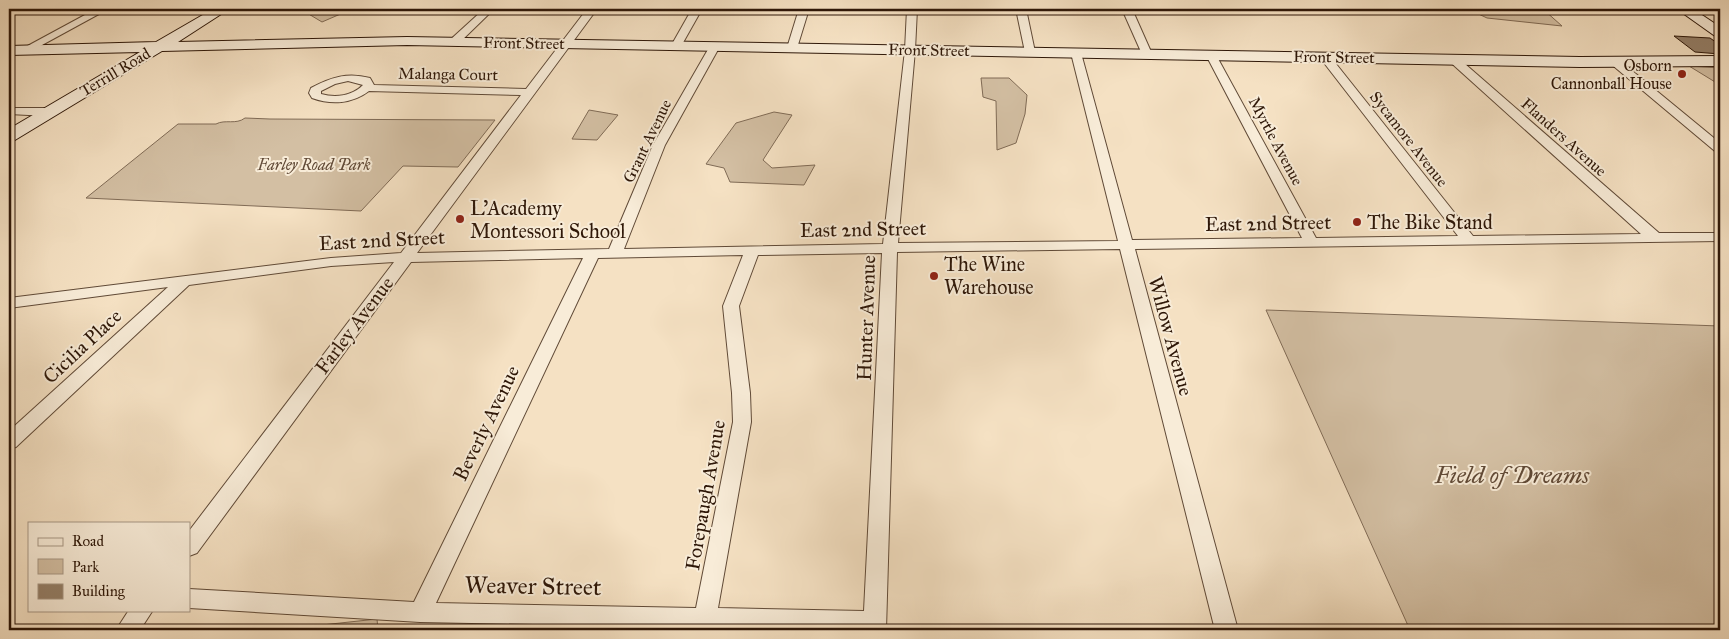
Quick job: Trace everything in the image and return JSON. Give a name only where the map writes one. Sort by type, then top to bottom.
[{"type":"street","points":[[27,50],[103,9]]},
{"type":"street","name":"Terrill Road","points":[[9,136],[222,9]]},
{"type":"street","points":[[454,42],[489,9]]},
{"type":"street","name":"Farley Avenue","points":[[190,546],[592,9]]},
{"type":"street","points":[[676,46],[697,9]]},
{"type":"street","points":[[792,48],[804,9]]},
{"type":"street","name":"Hunter Avenue","points":[[875,626],[890,248],[910,50],[912,9]]},
{"type":"street","points":[[1021,9],[1030,52]]},
{"type":"street","points":[[1127,9],[1147,54]]},
{"type":"street","points":[[1684,9],[1720,33]]},
{"type":"street","name":"Front Street","points":[[9,50],[366,41],[1720,63]]},
{"type":"street","name":"Grant Avenue","points":[[615,253],[659,145],[715,46]]},
{"type":"street","name":"Willow Avenue","points":[[1076,52],[1226,630]]},
{"type":"street","name":"Myrtle Avenue","points":[[1211,55],[1311,242]]},
{"type":"street","name":"Sycamore Avenue","points":[[1325,57],[1456,226],[1469,240]]},
{"type":"street","name":"Flanders Avenue","points":[[1453,59],[1629,217],[1654,237]]},
{"type":"street","points":[[1615,62],[1720,149]]},
{"type":"street","name":"Malanga Court","points":[[367,88],[528,92]]},
{"type":"street","points":[[9,111],[48,112]]},
{"type":"street","name":"East 2nd Street","points":[[9,303],[331,262],[405,257],[890,248],[1720,237]]},
{"type":"street","name":"Forepaugh Avenue","points":[[704,624],[742,422],[741,393],[731,306],[752,251]]},
{"type":"street","name":"Beverly Avenue","points":[[420,612],[593,254]]},
{"type":"street","name":"Cicilia Place","points":[[9,442],[184,281]]},
{"type":"street","name":"Weaver Street","points":[[190,599],[420,612],[704,624],[875,626]]},
{"type":"street","points":[[126,630],[140,612]]},
{"type":"green space","points":[[316,9],[352,9],[322,22],[307,13]]},
{"type":"green space","points":[[1468,9],[1582,9],[1544,10],[1562,26],[1487,18]]},
{"type":"green space","points":[[1689,66],[1720,68],[1720,85]]},
{"type":"green space","points":[[981,78],[1009,78],[1027,95],[1025,114],[1016,143],[997,150],[996,101],[983,97]]},
{"type":"green space","points":[[589,110],[618,115],[597,140],[572,139]]},
{"type":"green space","points":[[774,112],[792,115],[763,160],[772,168],[815,165],[804,185],[730,182],[724,168],[706,164],[736,123]]},
{"type":"green space","name":"Farley Road Park","points":[[245,118],[495,120],[458,167],[403,166],[361,211],[86,198],[178,124],[216,124],[238,121]]},
{"type":"green space","name":"Field of Dreams","points":[[1266,310],[1720,326],[1720,630],[1410,630]]},
{"type":"green space","points":[[377,619],[378,630],[276,630]]},
{"type":"building","points":[[1674,36],[1710,38],[1720,45],[1720,54],[1695,52]]},
{"type":"place","name":"Osborn Cannonball House","points":[[1682,74]]},
{"type":"place","name":"L'Academy Montessori School","points":[[460,219]]},
{"type":"place","name":"The Bike Stand","points":[[1357,222]]},
{"type":"place","name":"The Wine Warehouse","points":[[934,276]]}]
